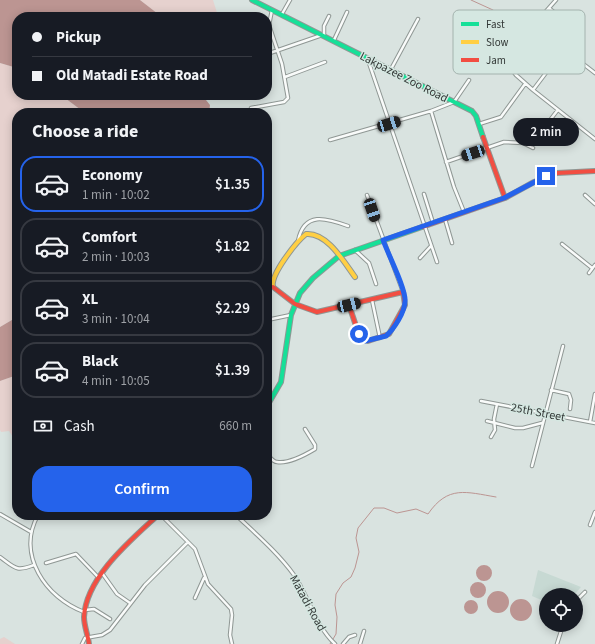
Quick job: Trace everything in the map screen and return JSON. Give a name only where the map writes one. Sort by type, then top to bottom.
[{"type":"street","name":"Lakpazee Zoo Road","points":[[252,0],[323,36],[334,40],[368,60],[475,113],[486,149],[504,198]]},
{"type":"street","points":[[282,14],[290,0]]},
{"type":"street","points":[[550,9],[556,0]]},
{"type":"street","points":[[334,40],[347,12]]},
{"type":"street","points":[[272,52],[323,36],[324,26],[329,16]]},
{"type":"street","points":[[390,71],[418,19]]},
{"type":"street","points":[[251,108],[286,100],[288,98],[285,77],[272,33]]},
{"type":"street","points":[[368,60],[437,262]]},
{"type":"street","points":[[285,77],[325,62]]},
{"type":"street","points":[[585,65],[595,73]]},
{"type":"street","points":[[515,74],[557,111],[595,138]]},
{"type":"street","points":[[533,90],[545,74]]},
{"type":"street","points":[[330,140],[431,112],[454,102],[469,80]]},
{"type":"street","points":[[479,124],[501,117],[526,84]]},
{"type":"street","points":[[530,146],[557,111]]},
{"type":"street","points":[[431,112],[446,162],[464,212]]},
{"type":"street","points":[[446,162],[509,141],[523,143],[533,148]]},
{"type":"street","points":[[272,397],[281,382],[291,315],[300,293],[312,278],[339,256],[504,198],[534,182],[557,173],[595,171]]},
{"type":"street","points":[[424,194],[433,223]]},
{"type":"street","points":[[349,305],[360,338],[365,341],[386,336],[397,322],[405,303],[403,292],[367,195]]},
{"type":"street","points":[[585,195],[595,204]]},
{"type":"street","points":[[298,244],[302,229],[315,219],[328,219],[348,226]]},
{"type":"street","points":[[445,219],[452,243]]},
{"type":"street","points":[[272,280],[307,234],[316,234],[339,256],[355,277]]},
{"type":"street","points":[[562,244],[592,268]]},
{"type":"street","points":[[420,258],[432,246]]},
{"type":"street","points":[[355,250],[369,263],[376,284]]},
{"type":"street","points":[[589,273],[595,265]]},
{"type":"street","points":[[272,283],[274,288],[295,304],[317,312],[403,292]]},
{"type":"street","points":[[372,300],[380,338]]},
{"type":"street","points":[[272,319],[291,315]]},
{"type":"street","points":[[532,466],[563,346]]},
{"type":"street","points":[[551,390],[569,394],[571,400],[570,409]]},
{"type":"street","points":[[590,422],[595,394]]},
{"type":"street","name":"25th Street","points":[[481,401],[595,423]]},
{"type":"street","points":[[491,437],[494,434],[497,404]]},
{"type":"street","points":[[487,422],[523,428],[542,423]]},
{"type":"street","points":[[272,459],[278,462],[290,460],[315,448],[315,445],[305,429]]},
{"type":"street","points":[[590,525],[595,512]]},
{"type":"street","points":[[0,514],[31,532]]},
{"type":"street","points":[[36,520],[31,532],[35,565],[39,575],[52,593],[69,606],[85,611],[94,610],[110,619]]},
{"type":"street","points":[[89,644],[85,628],[85,611],[98,577],[115,557],[153,520]]},
{"type":"street","points":[[167,520],[195,549],[208,584],[231,609],[232,615],[230,635],[232,644]]},
{"type":"street","name":"Matadi Road","points":[[241,520],[279,557],[291,571],[320,625],[330,640],[335,644]]},
{"type":"street","points":[[82,644],[84,639],[102,635],[110,630],[130,603],[188,542]]},
{"type":"street","points":[[46,563],[76,554],[98,577]]},
{"type":"street","points":[[0,557],[16,569],[22,570],[35,565]]},
{"type":"street","points":[[102,573],[117,594],[130,603]]},
{"type":"street","points":[[195,598],[205,578]]},
{"type":"street","points":[[360,644],[364,631]]},
{"type":"street","points":[[557,644],[561,632]]},
{"type":"street","points":[[343,644],[349,637],[355,635]]},
{"type":"shaded area","points":[[0,0],[140,0],[156,12],[12,12],[12,67],[0,63]]},
{"type":"shaded area","points":[[140,0],[213,0],[217,12],[156,12]]},
{"type":"shaded area","points":[[0,63],[12,67],[12,100],[68,100],[78,108],[12,108],[12,320],[0,327]]},
{"type":"shaded area","points":[[68,100],[206,100],[210,105],[210,108],[78,108]]},
{"type":"shaded area","points":[[12,320],[12,377],[0,381],[0,327]]},
{"type":"shaded area","points":[[12,377],[12,436],[9,431],[1,432],[0,430],[0,381]]},
{"type":"shaded area","points":[[484,565],[491,570],[492,573],[487,580],[484,581],[477,576],[476,573],[481,566]]},
{"type":"shaded area","points":[[538,570],[581,587],[539,588],[539,599],[532,596]]},
{"type":"shaded area","points":[[478,582],[484,584],[486,590],[484,596],[478,598],[472,596],[470,590],[472,584]]},
{"type":"shaded area","points":[[494,591],[502,591],[509,598],[509,606],[502,613],[494,613],[487,606],[487,598]]},
{"type":"shaded area","points":[[521,599],[529,602],[532,610],[529,618],[521,621],[513,618],[510,610],[513,602]]},
{"type":"shaded area","points":[[471,600],[476,602],[478,607],[476,612],[471,614],[466,612],[464,607],[466,602]]},
{"type":"shaded area","points":[[4,637],[15,644],[0,644],[0,639]]},
{"type":"waterway","points":[[471,0],[493,10]]},
{"type":"waterway","points":[[330,644],[336,634],[336,594],[343,583],[351,577],[355,568],[359,552],[356,538],[358,528],[374,508],[384,508],[397,513],[416,509],[428,514],[443,498],[450,495],[458,493],[476,493],[496,497]]},
{"type":"traffic: fast","points":[[252,0],[472,111],[476,116],[483,137]]},
{"type":"traffic: fast","points":[[272,397],[281,382],[291,315],[300,293],[313,278],[339,256],[422,227]]},
{"type":"traffic: slow","points":[[273,287],[275,275],[279,267],[290,251],[306,234],[314,235],[328,243],[340,256],[355,277]]},
{"type":"traffic: jam","points":[[483,137],[505,198]]},
{"type":"traffic: jam","points":[[422,227],[505,198],[534,182],[557,173],[595,171]]},
{"type":"traffic: jam","points":[[273,287],[295,304],[317,312],[403,292],[405,305],[389,334],[368,341],[360,338],[349,305]]},
{"type":"traffic: jam","points":[[89,644],[84,617],[87,602],[93,588],[101,574],[112,560],[153,520]]},
{"type":"route","points":[[359,334],[360,338],[365,341],[386,336],[397,322],[405,305],[403,292],[383,240],[504,198],[546,176]]}]
